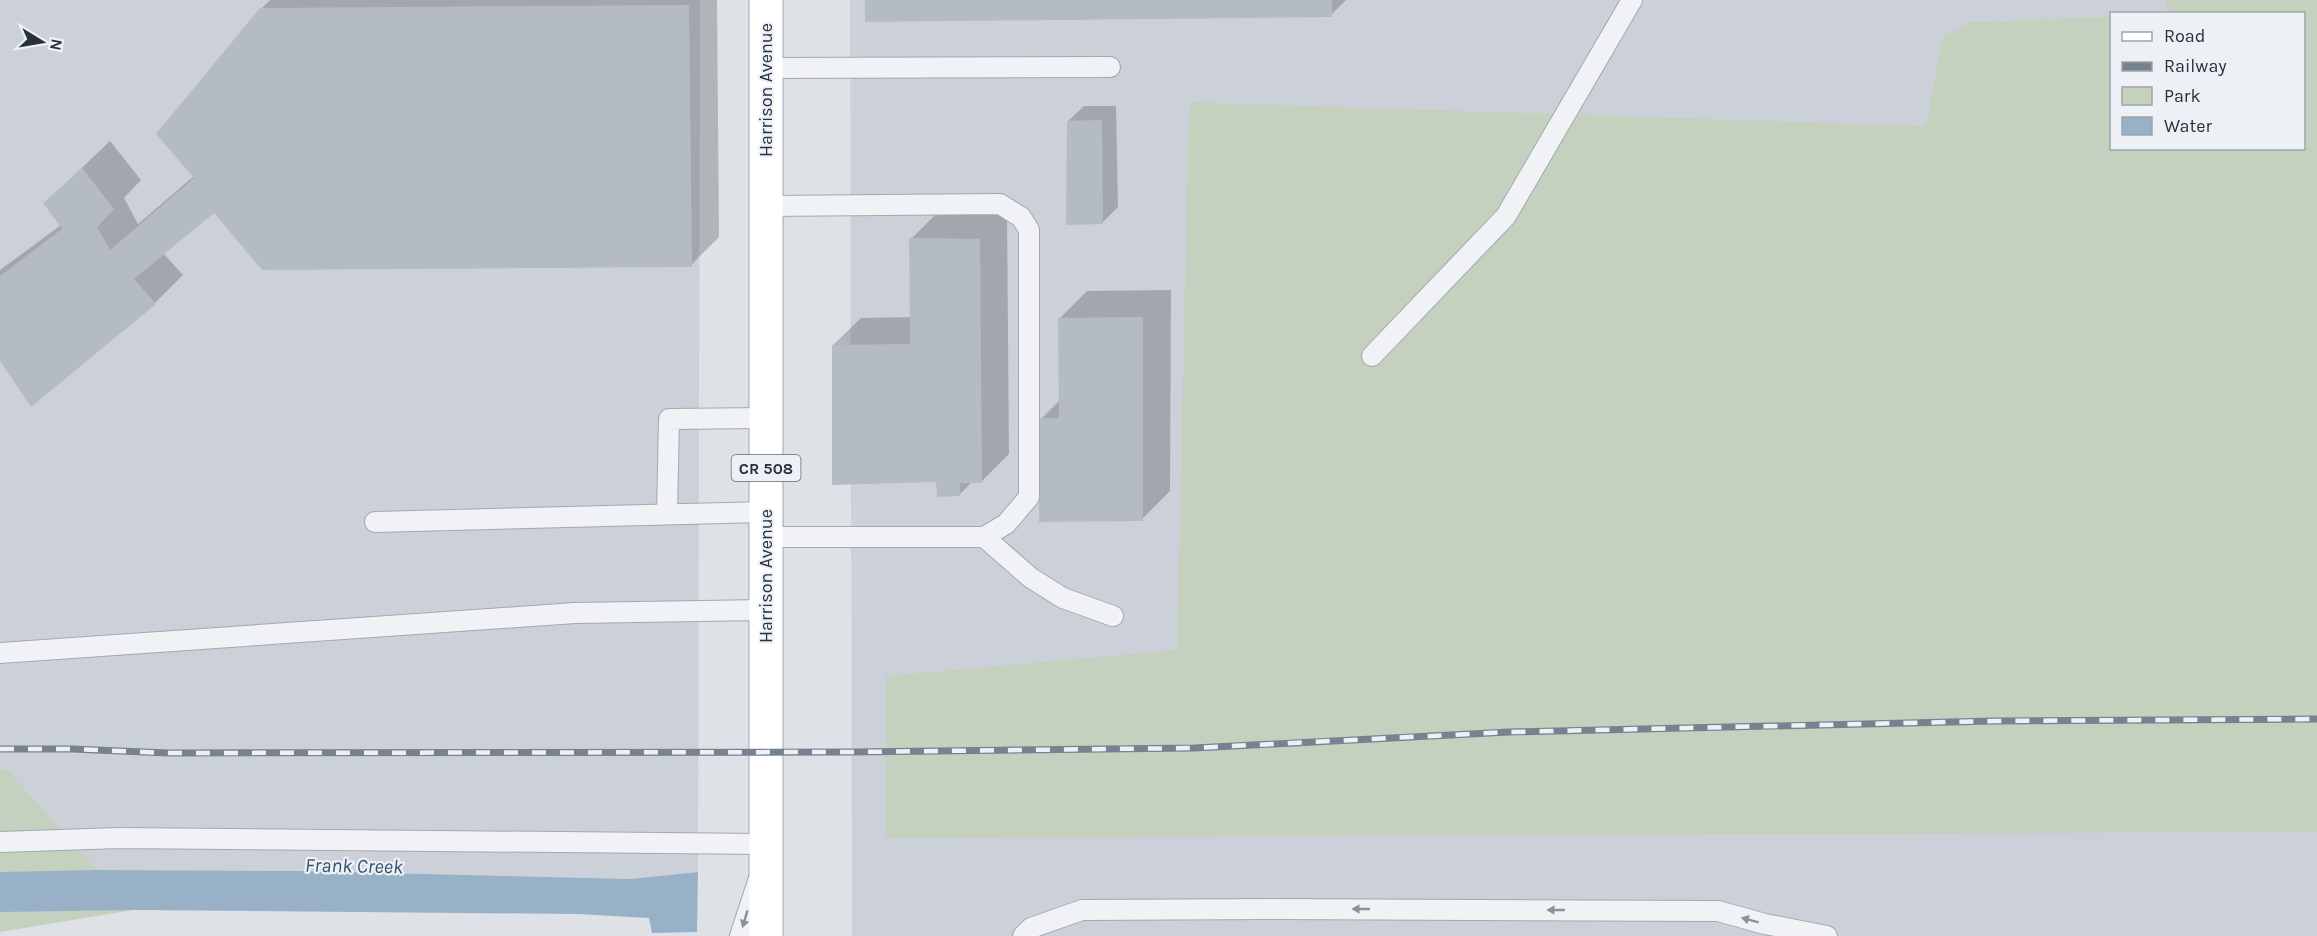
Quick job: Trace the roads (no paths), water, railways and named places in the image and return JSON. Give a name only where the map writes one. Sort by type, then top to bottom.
[{"type":"main road","name":"Harrison Avenue","points":[[766,0],[766,936]]},
{"type":"lane","points":[[1372,356],[1506,216],[1632,0]]},
{"type":"lane","points":[[766,68],[1110,67]]},
{"type":"lane","points":[[375,522],[667,514],[766,524],[984,537],[1006,524],[1029,497],[1029,230],[1021,217],[1000,204],[766,206]]},
{"type":"lane","points":[[667,514],[669,419],[766,418]]},
{"type":"lane","points":[[984,537],[1031,578],[1063,598],[1113,616]]},
{"type":"lane","points":[[0,653],[576,613],[766,610]]},
{"type":"lane","points":[[0,842],[119,838],[766,853],[740,936]]},
{"type":"lane","points":[[1023,936],[1031,928],[1082,910],[1274,909],[1718,911],[1765,924],[1827,936]]},
{"type":"water","points":[[301,871],[630,879],[698,872],[697,932],[652,933],[649,918],[578,914],[134,910],[0,912],[0,872]]},
{"type":"railway","points":[[0,749],[168,753],[853,752],[1194,748],[1509,732],[1994,721],[2317,719]]},
{"type":"water label","name":"Frank Creek","points":[[354,866]]}]
